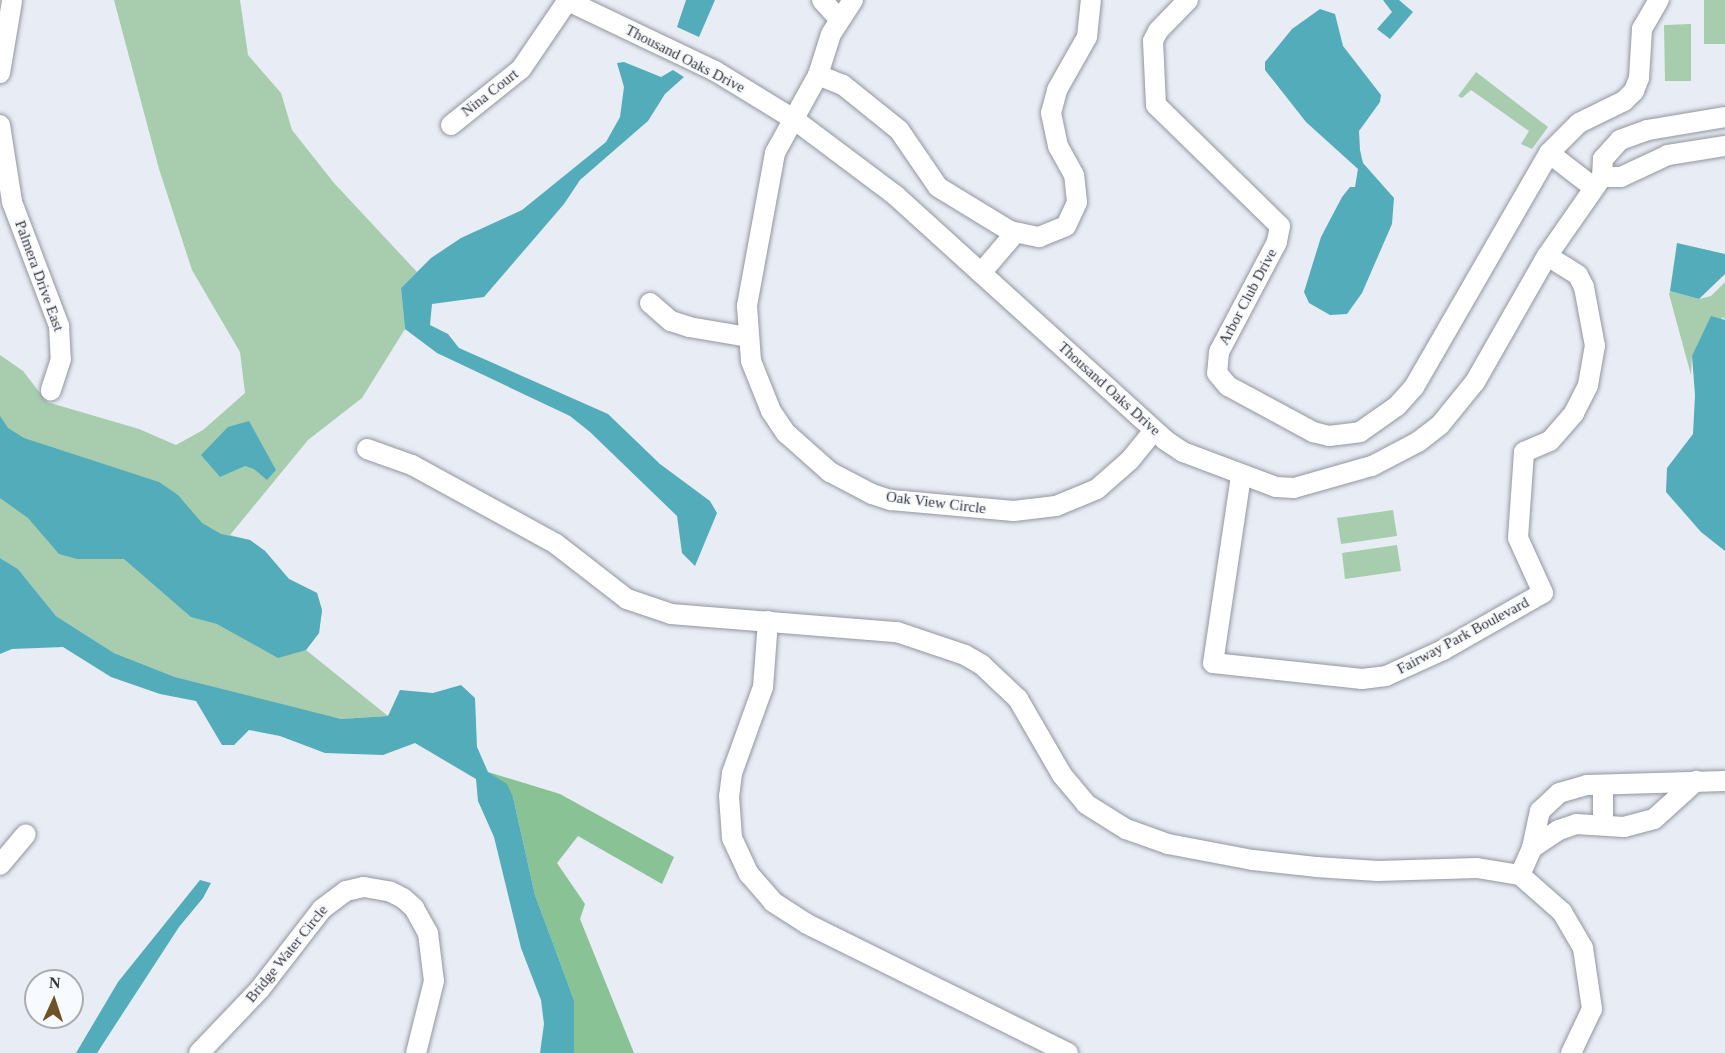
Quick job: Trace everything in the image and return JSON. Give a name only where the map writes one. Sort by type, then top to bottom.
[{"type":"street","points":[[0,2],[13,0],[0,73]]},
{"type":"street","name":"Thousand Oaks Drive","points":[[567,0],[715,71],[795,120],[895,195],[1154,430],[1183,452],[1268,486],[1293,488],[1372,466],[1418,442],[1453,411],[1475,382],[1547,256],[1597,182],[1603,159],[1620,140],[1674,122],[1725,117]]},
{"type":"street","name":"Nina Court","points":[[451,124],[521,69],[567,0]]},
{"type":"street","points":[[822,0],[839,19]]},
{"type":"street","name":"Oak View Circle","points":[[853,0],[839,19],[818,75],[770,171],[747,306],[748,338],[760,387],[786,433],[830,472],[891,500],[1014,511],[1056,506],[1087,494],[1114,476],[1154,430]]},
{"type":"street","points":[[818,75],[843,85],[900,130],[938,187],[1015,233],[1040,237],[1056,233],[1073,215],[1077,188],[1058,146],[1051,113],[1057,90],[1087,38],[1091,0]]},
{"type":"street","name":"Arbor Club Drive","points":[[1188,0],[1158,31],[1153,41],[1156,105],[1280,226],[1277,242],[1219,352],[1217,373],[1228,386],[1313,432],[1329,436],[1360,432],[1397,406],[1414,387],[1549,153],[1579,123],[1624,101],[1634,91],[1639,78],[1642,29],[1659,0]]},
{"type":"street","name":"Palmera Drive East","points":[[0,125],[12,202],[59,326],[61,359],[51,390]]},
{"type":"street","points":[[1549,153],[1597,182],[1621,177],[1668,155],[1725,146]]},
{"type":"street","points":[[981,273],[1015,233]]},
{"type":"street","name":"Fairway Park Boulevard","points":[[1241,476],[1213,663],[1362,679],[1386,676],[1443,650],[1544,593],[1518,538],[1524,452],[1550,441],[1574,413],[1588,385],[1595,346],[1581,281],[1570,269],[1547,256]]},
{"type":"street","points":[[650,303],[671,321],[689,327],[748,338]]},
{"type":"street","points":[[367,449],[412,465],[556,544],[627,599],[671,614],[897,633],[946,646],[982,664],[1018,699],[1074,792],[1101,816],[1146,837],[1253,860],[1316,867],[1378,871],[1476,868],[1520,875],[1562,912],[1583,948],[1592,1010],[1571,1053]]},
{"type":"street","points":[[768,621],[763,687],[732,773],[729,796],[732,838],[749,874],[773,902],[807,924],[1068,1053]]},
{"type":"street","points":[[1532,848],[1559,830],[1576,824],[1624,827],[1654,819],[1696,781]]},
{"type":"street","points":[[1520,875],[1532,848],[1540,811],[1559,793],[1603,785],[1725,781]]},
{"type":"street","points":[[1602,824],[1603,785]]},
{"type":"street","points":[[0,865],[26,834]]},
{"type":"street","name":"Bridge Water Circle","points":[[199,1053],[260,990],[321,909],[335,897],[364,887],[391,892],[403,898],[414,908],[428,933],[434,981],[416,1053]]},
{"type":"green space","points":[[114,0],[240,0],[248,55],[281,93],[292,130],[334,183],[417,272],[401,288],[405,329],[362,398],[308,440],[230,535],[250,540],[265,551],[289,579],[317,593],[322,610],[319,633],[306,650],[388,716],[341,719],[308,712],[175,677],[114,653],[56,616],[18,569],[0,558],[0,355],[23,371],[47,402],[139,429],[176,445],[203,430],[245,393],[240,352],[192,270],[159,169]]},
{"type":"green space","points":[[1704,0],[1725,0],[1725,44],[1704,44]]},
{"type":"green space","points":[[1691,24],[1691,81],[1665,81],[1664,25]]},
{"type":"green space","points":[[1476,72],[1548,127],[1532,149],[1521,144],[1529,131],[1471,90],[1462,98],[1458,96]]},
{"type":"green space","points":[[1725,282],[1725,320],[1723,317],[1692,356],[1691,375],[1670,291],[1699,299],[1711,296]]},
{"type":"green space","points":[[1393,510],[1397,536],[1341,544],[1337,518]]},
{"type":"green space","points":[[1397,545],[1401,571],[1345,579],[1342,553]]},
{"type":"green space","points":[[488,772],[560,794],[674,857],[662,884],[578,836],[557,863],[585,904],[580,919],[634,1053],[574,1053],[574,1000],[535,895],[513,797]]},
{"type":"water","points":[[686,0],[715,0],[699,37],[677,27]]},
{"type":"water","points":[[1383,0],[1399,0],[1413,12],[1390,39],[1377,29],[1392,12]]},
{"type":"water","points":[[1320,9],[1335,14],[1343,46],[1381,95],[1380,102],[1359,131],[1360,150],[1363,163],[1394,198],[1392,224],[1362,293],[1347,314],[1330,315],[1309,303],[1304,292],[1321,237],[1342,197],[1350,187],[1355,187],[1358,169],[1306,122],[1265,70],[1265,62],[1292,29]]},
{"type":"water","points":[[624,62],[661,77],[673,70],[684,77],[665,94],[648,121],[580,180],[564,204],[484,297],[432,304],[430,325],[448,334],[459,348],[608,414],[660,464],[710,501],[717,513],[695,566],[682,553],[677,516],[590,432],[570,416],[437,353],[405,329],[401,288],[431,258],[461,238],[522,210],[606,142],[620,117],[624,87],[617,63]]},
{"type":"water","points":[[1677,243],[1725,254],[1725,274],[1699,299],[1670,291]]},
{"type":"water","points":[[1711,316],[1725,320],[1725,551],[1701,532],[1666,492],[1667,468],[1693,434],[1695,395],[1692,356]]},
{"type":"water","points":[[0,416],[8,428],[24,438],[159,482],[178,495],[202,523],[221,534],[250,540],[265,551],[289,579],[317,593],[322,610],[319,633],[306,650],[278,658],[217,624],[191,617],[124,559],[77,559],[59,554],[28,518],[0,498]]},
{"type":"water","points":[[249,421],[276,470],[267,480],[254,469],[245,466],[220,477],[201,455],[228,427]]},
{"type":"water","points":[[0,558],[18,569],[56,616],[114,653],[175,677],[341,719],[388,716],[400,690],[433,693],[461,685],[475,698],[477,747],[488,772],[507,784],[513,797],[535,895],[574,1000],[574,1053],[540,1053],[544,1024],[541,1000],[521,948],[494,837],[478,801],[476,779],[415,743],[383,755],[325,753],[280,736],[249,730],[234,745],[222,745],[196,701],[160,694],[111,677],[63,647],[12,649],[0,654]]},
{"type":"water","points":[[200,880],[211,883],[203,898],[179,927],[97,1053],[76,1053],[118,982]]}]
